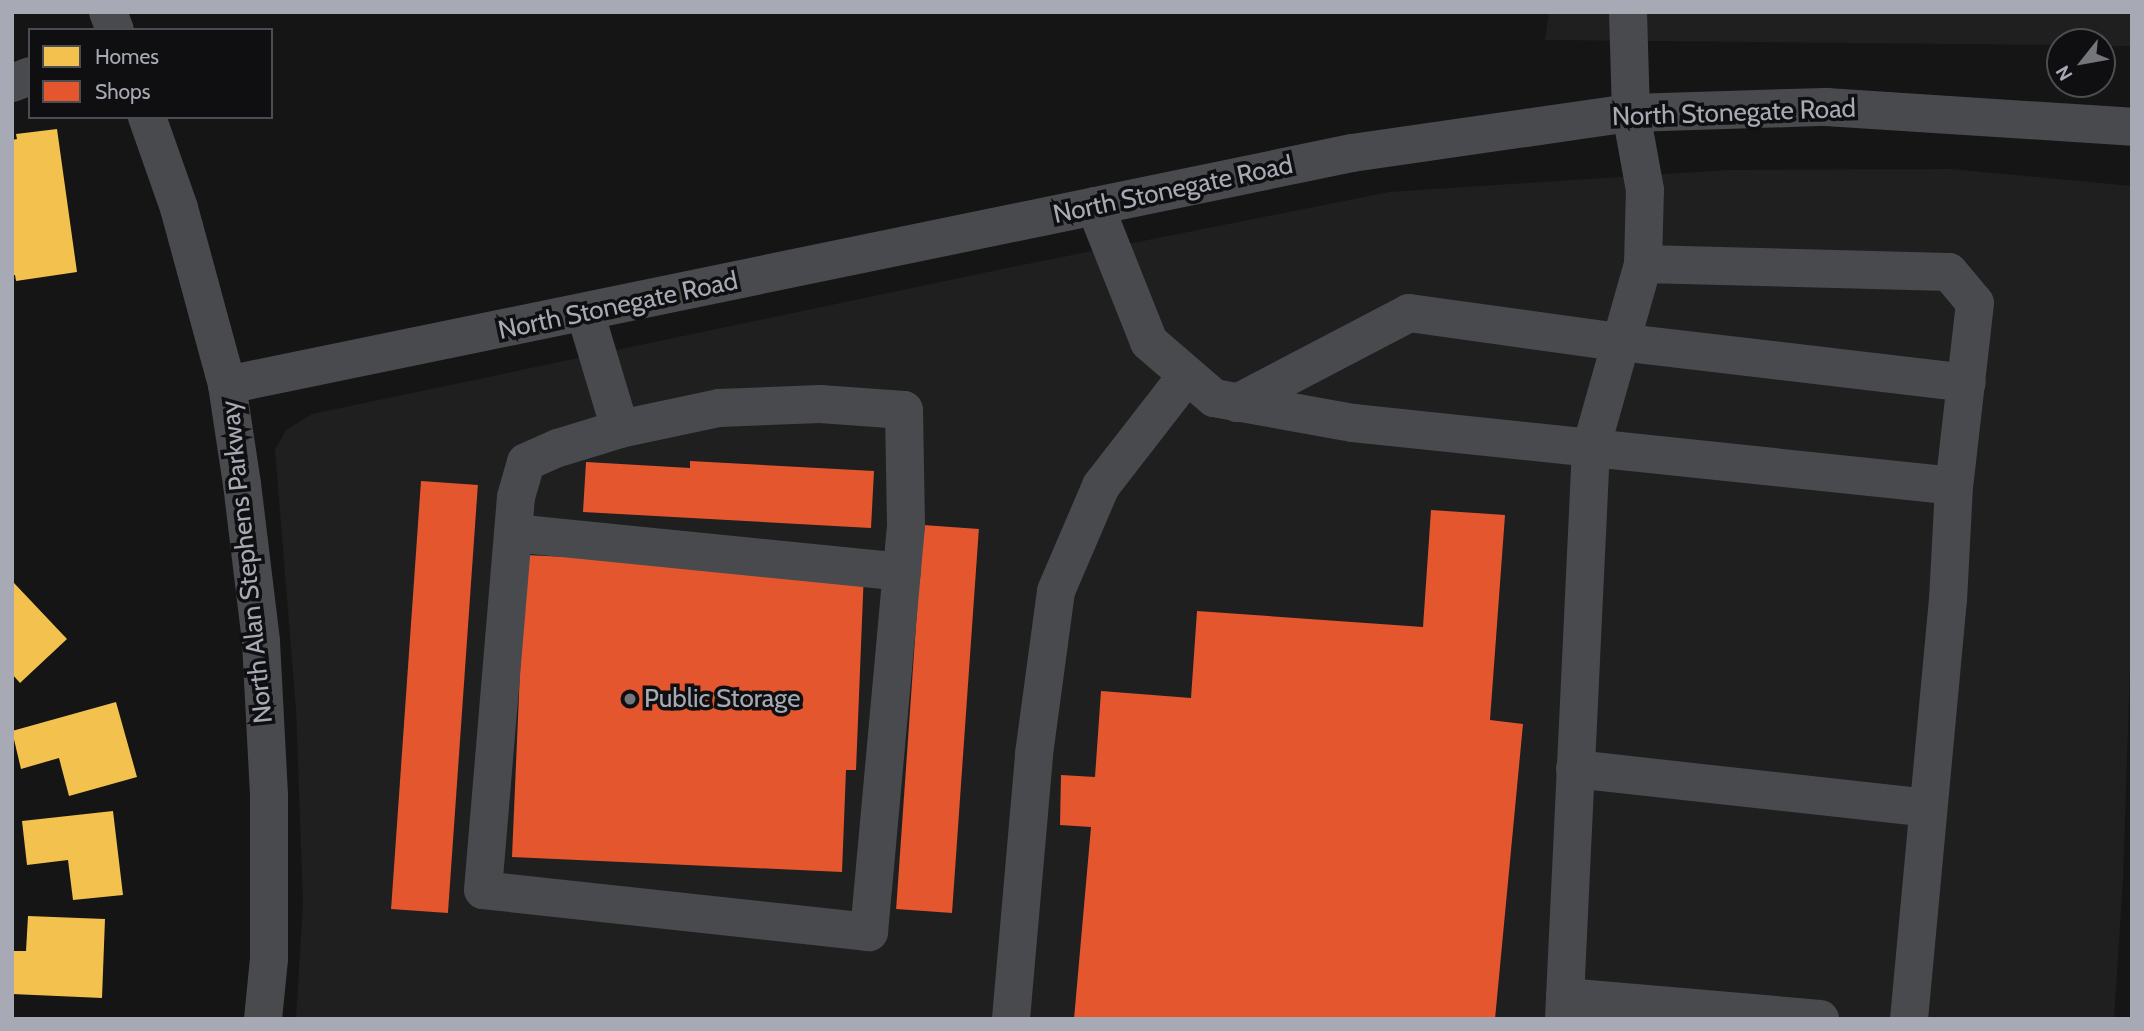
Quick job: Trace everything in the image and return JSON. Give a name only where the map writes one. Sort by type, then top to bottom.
[{"type":"street","points":[[1628,12],[1631,113],[1645,190],[1643,264],[1591,448],[1564,1008],[1820,1019]]},
{"type":"street","name":"North Stonegate Road","points":[[227,385],[1352,153],[1631,113],[1826,107],[2132,127]]},
{"type":"street","name":"North Alan Stephens Parkway","points":[[147,119],[179,208],[227,385],[261,642],[269,795],[269,959],[263,1019]]},
{"type":"street","points":[[1095,206],[1149,342],[1214,398],[1353,423],[1954,486]]},
{"type":"street","points":[[1643,264],[1949,272],[1975,303],[1954,486],[1948,599],[1909,1019]]},
{"type":"street","points":[[585,312],[620,429]]},
{"type":"street","points":[[1237,403],[1409,313],[1619,342],[1967,383]]},
{"type":"street","points":[[1011,1019],[1034,754],[1056,591],[1101,486],[1187,375]]},
{"type":"street","points":[[820,404],[904,410],[906,526],[869,932],[483,890],[513,533],[516,498],[526,462],[558,448],[620,429],[719,408],[820,404]]},
{"type":"street","points":[[513,533],[902,572]]},
{"type":"street","points":[[1576,769],[1928,808]]},
{"type":"shaded area","points":[[1549,12],[2132,12],[2132,46],[2116,46],[2116,28],[2046,28],[2046,45],[1545,40]]},
{"type":"shaded area","points":[[1951,169],[2132,186],[2132,608],[2123,880],[2114,1019],[296,1019],[303,903],[296,709],[275,450],[286,430],[312,414],[1012,267],[1389,192],[1728,170]]},
{"type":"building: Homes","points":[[57,129],[77,272],[16,281],[15,275],[12,275],[12,140],[17,139],[16,134]]},
{"type":"building: Homes","points":[[14,583],[67,639],[20,683],[12,674]]},
{"type":"building: Homes","points":[[116,702],[137,777],[69,796],[59,758],[21,769],[12,731]]},
{"type":"building: Homes","points":[[113,811],[123,895],[73,900],[68,860],[27,865],[22,821]]},
{"type":"building: Homes","points":[[28,916],[105,919],[102,998],[12,994],[12,951],[26,951]]},
{"type":"building: Shops","points":[[690,461],[874,471],[871,528],[583,512],[586,462],[690,468]]},
{"type":"building: Shops","points":[[421,481],[478,485],[448,913],[391,909]]},
{"type":"building: Shops","points":[[1431,510],[1505,515],[1490,720],[1523,724],[1495,1019],[1074,1019],[1091,827],[1060,825],[1061,775],[1095,777],[1101,691],[1191,698],[1197,611],[1423,627]]},
{"type":"building: Shops","points":[[923,525],[979,529],[952,913],[896,909]]},
{"type":"building: Shops","points":[[525,555],[864,571],[856,770],[846,770],[842,872],[512,857]]},
{"type":"place","name":"Public Storage","points":[[630,699]]}]
